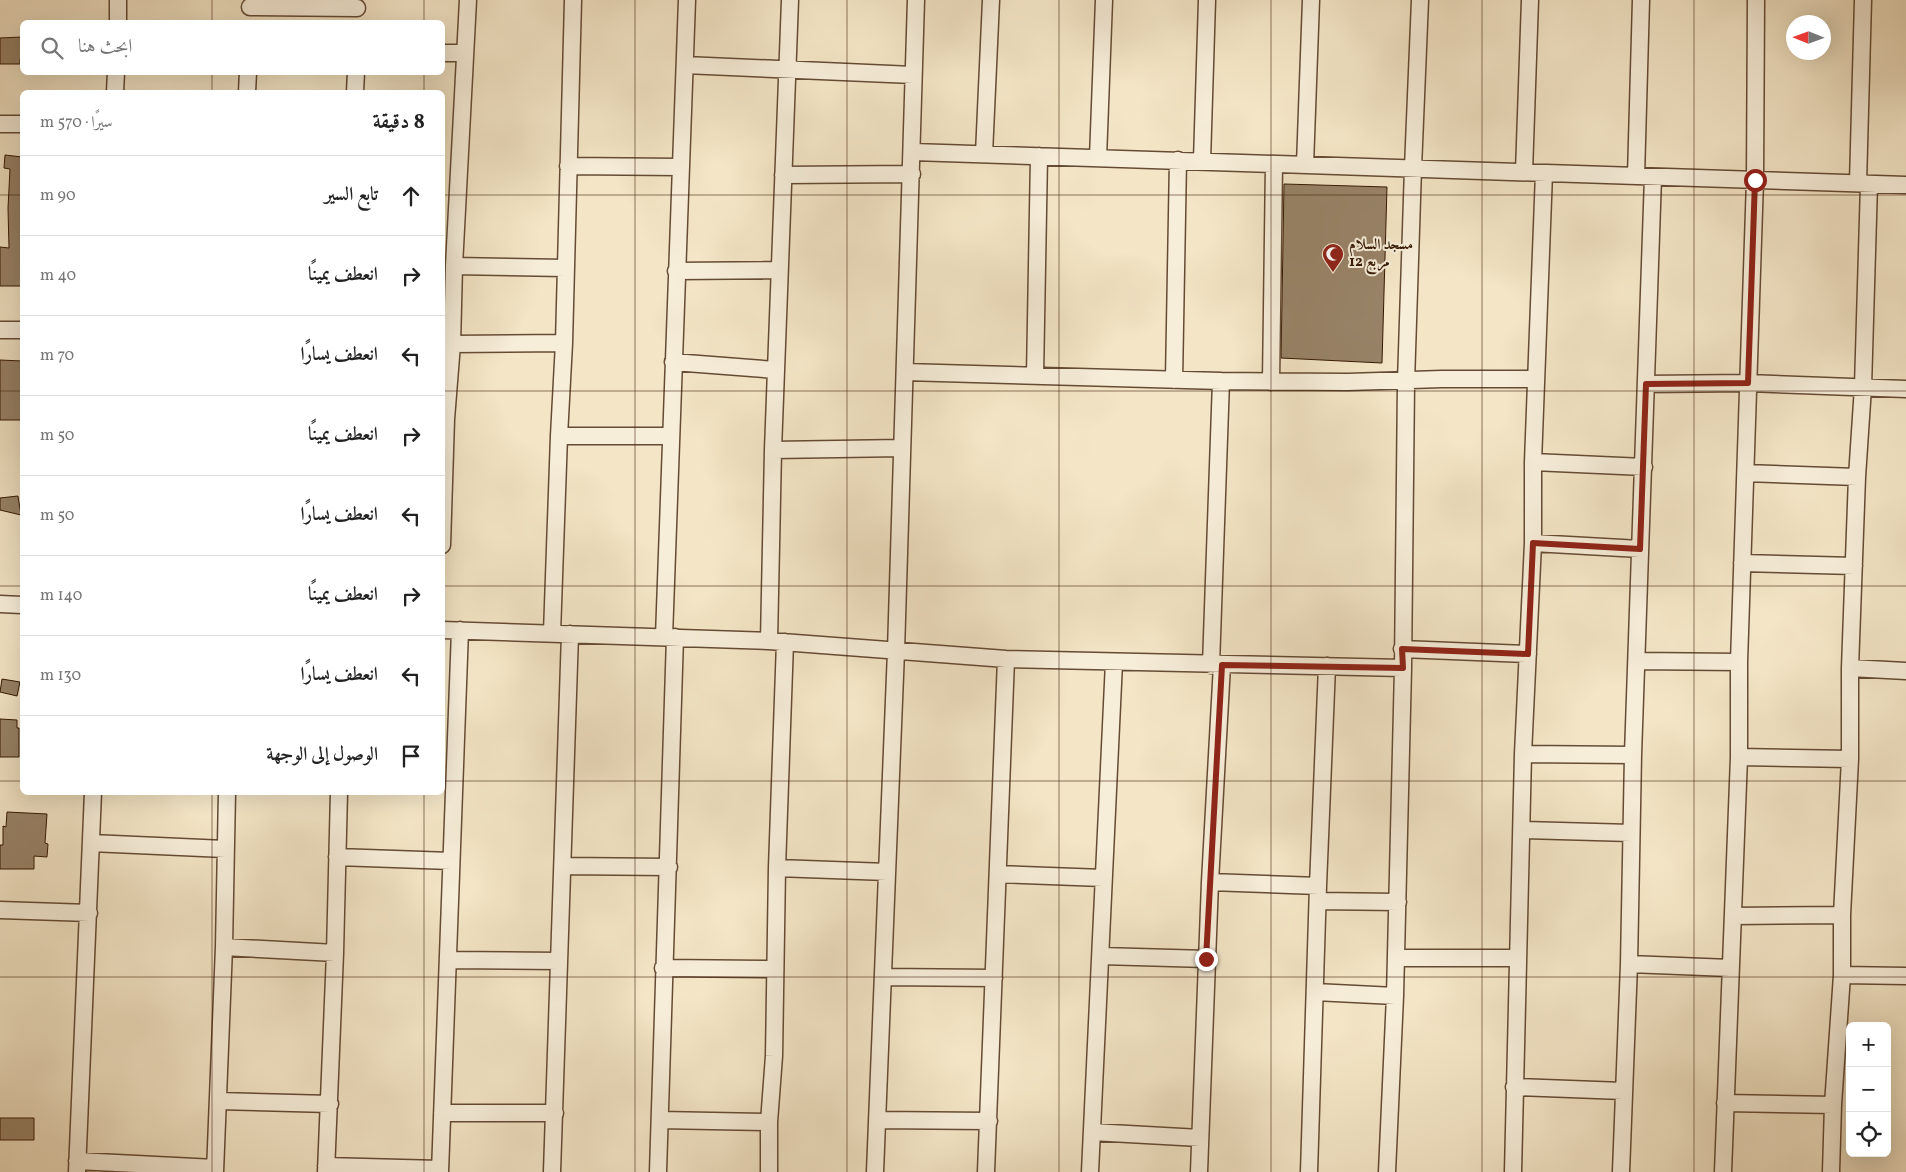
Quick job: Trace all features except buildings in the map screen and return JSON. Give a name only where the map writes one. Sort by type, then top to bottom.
[{"type":"street","points":[[118,0],[118,20]]},
{"type":"street","points":[[445,410],[452,344],[454,266],[468,0]]},
{"type":"street","points":[[552,633],[558,436],[564,343],[573,0]]},
{"type":"street","points":[[658,1172],[669,868],[671,436],[687,0]]},
{"type":"street","points":[[769,1172],[769,1122],[774,1056],[776,868],[777,641],[773,450],[790,0]]},
{"type":"street","points":[[875,1172],[896,651],[913,152],[913,75],[916,0]]},
{"type":"street","points":[[984,154],[991,0]]},
{"type":"street","points":[[1098,158],[1104,0]]},
{"type":"street","points":[[1202,161],[1207,0]]},
{"type":"street","points":[[1305,165],[1311,0]]},
{"type":"street","points":[[1387,1172],[1398,902],[1406,382],[1420,0]]},
{"type":"street","points":[[1524,172],[1530,0]]},
{"type":"street","points":[[1636,176],[1641,0]]},
{"type":"street","points":[[1723,1172],[1739,757],[1739,662],[1755,180],[1756,0]]},
{"type":"street","points":[[1831,1172],[1833,1105],[1842,975],[1842,915],[1850,759],[1850,668],[1862,387],[1863,0]]},
{"type":"street","points":[[250,10],[357,10]]},
{"type":"street","points":[[445,53],[465,54]]},
{"type":"street","points":[[686,65],[913,75]]},
{"type":"street","points":[[116,75],[116,90]]},
{"type":"street","points":[[247,90],[248,75]]},
{"type":"street","points":[[356,75],[356,90]]},
{"type":"street","points":[[0,124],[20,124]]},
{"type":"street","points":[[913,152],[1906,185]]},
{"type":"street","points":[[1035,376],[1039,156]]},
{"type":"street","points":[[1174,380],[1178,160]]},
{"type":"street","points":[[1271,382],[1274,164]]},
{"type":"street","points":[[568,166],[680,167]]},
{"type":"street","points":[[1512,1172],[1523,754],[1533,543],[1533,462],[1544,173]]},
{"type":"street","points":[[783,175],[912,174]]},
{"type":"street","points":[[1621,1172],[1653,176]]},
{"type":"street","points":[[454,266],[565,268]]},
{"type":"street","points":[[676,271],[779,270]]},
{"type":"street","points":[[0,330],[20,330]]},
{"type":"street","points":[[452,344],[564,343]]},
{"type":"street","points":[[673,362],[776,370]]},
{"type":"street","points":[[905,372],[1221,382],[1406,382],[1442,379],[1536,379]]},
{"type":"street","points":[[1198,1172],[1217,665],[1221,382]]},
{"type":"street","points":[[1646,384],[1748,383],[1906,390]]},
{"type":"street","points":[[558,436],[671,436]]},
{"type":"street","points":[[773,450],[902,448]]},
{"type":"street","points":[[1533,462],[1644,467]]},
{"type":"street","points":[[1746,473],[1857,477]]},
{"type":"street","points":[[1533,543],[1640,549]]},
{"type":"street","points":[[1742,563],[1854,566]]},
{"type":"street","points":[[0,604],[20,605]]},
{"type":"street","points":[[445,630],[777,641],[1006,659],[1403,668]]},
{"type":"street","points":[[339,795],[330,1104],[326,1169],[440,1170],[460,630]]},
{"type":"street","points":[[552,1172],[570,634]]},
{"type":"street","points":[[1402,649],[1528,654]]},
{"type":"street","points":[[986,1172],[1006,659]]},
{"type":"street","points":[[1637,661],[1739,662]]},
{"type":"street","points":[[1090,1172],[1102,956],[1103,878],[1114,662]]},
{"type":"street","points":[[1309,1172],[1327,666]]},
{"type":"street","points":[[1850,668],[1906,671]]},
{"type":"street","points":[[1523,754],[1633,755]]},
{"type":"street","points":[[1739,757],[1850,759]]},
{"type":"street","points":[[92,795],[89,913],[77,1167],[215,1170],[224,947],[227,795]]},
{"type":"street","points":[[1522,830],[1631,834]]},
{"type":"street","points":[[91,843],[225,849]]},
{"type":"street","points":[[336,857],[452,861]]},
{"type":"street","points":[[563,866],[669,868]]},
{"type":"street","points":[[776,868],[887,872]]},
{"type":"street","points":[[998,874],[1103,878]]},
{"type":"street","points":[[1210,882],[1398,902]]},
{"type":"street","points":[[0,910],[89,913]]},
{"type":"street","points":[[1733,916],[1842,915]]},
{"type":"street","points":[[224,947],[335,954]]},
{"type":"street","points":[[1102,956],[1206,959]]},
{"type":"street","points":[[1396,958],[1517,958]]},
{"type":"street","points":[[448,960],[560,961]]},
{"type":"street","points":[[1629,964],[1730,968]]},
{"type":"street","points":[[664,968],[775,969]]},
{"type":"street","points":[[1842,975],[1906,976]]},
{"type":"street","points":[[883,977],[994,978]]},
{"type":"street","points":[[1315,992],[1395,996]]},
{"type":"street","points":[[1514,1087],[1623,1091]]},
{"type":"street","points":[[218,1100],[330,1104]]},
{"type":"street","points":[[1725,1103],[1833,1105]]},
{"type":"street","points":[[442,1113],[554,1113]]},
{"type":"street","points":[[660,1120],[769,1122]]},
{"type":"street","points":[[877,1120],[989,1120]]},
{"type":"street","points":[[1092,1132],[1200,1138]]},
{"type":"place","name":"مسجد السلام مربع 12","points":[[1333,273]]},
{"type":"route","points":[[1206,959],[1222,665],[1403,668],[1402,649],[1528,654],[1533,543],[1640,549],[1646,384],[1748,383],[1755,180]]}]
